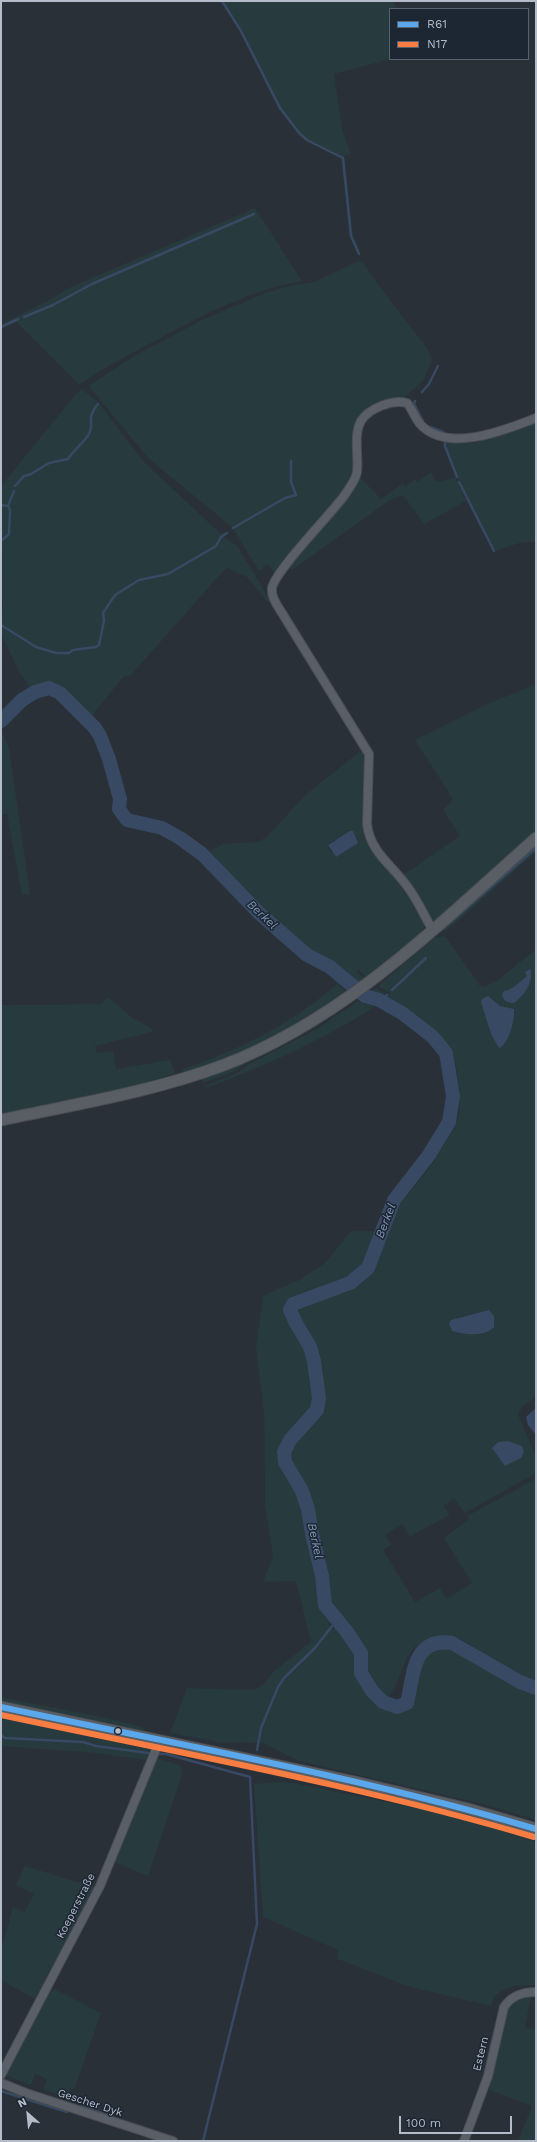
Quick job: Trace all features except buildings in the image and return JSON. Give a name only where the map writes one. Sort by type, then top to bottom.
[{"type":"street","points":[[432,929],[407,886],[373,846],[367,824],[369,754],[274,599],[273,586],[283,570],[344,495],[357,474],[360,426],[366,415],[386,403],[400,401],[407,403],[420,424],[430,431],[460,439],[514,426],[536,418]]},
{"type":"street","points":[[1,1120],[156,1087],[197,1074],[266,1047],[342,1003],[380,975],[536,838]]},
{"type":"street","points":[[1,1708],[384,1789],[468,1809],[536,1829]]},
{"type":"street","name":"Koeperstraße","points":[[1,2074],[100,1886],[159,1742]]},
{"type":"street","name":"Estern","points":[[464,2141],[488,2076],[504,2007],[510,1999],[518,1994],[536,1992]]},
{"type":"street","name":"Gescher Dyk","points":[[1,2083],[173,2141]]},
{"type":"green space","points":[[220,1],[394,1],[396,8],[389,8],[389,59],[334,74],[342,129],[351,154],[344,156],[353,234],[361,254],[358,255],[350,236],[341,159],[298,135],[278,108],[234,21]]},
{"type":"green space","points":[[255,208],[302,281],[282,285],[244,297],[226,305],[125,357],[79,385],[17,322],[1,329],[1,324],[46,302],[71,287]]},
{"type":"green space","points":[[358,261],[363,262],[373,278],[427,348],[432,360],[423,381],[402,399],[390,399],[359,420],[355,473],[342,495],[276,575],[269,566],[265,565],[261,571],[258,569],[232,527],[149,459],[91,389],[90,385],[136,355],[200,321],[265,293],[290,286],[314,282]]},
{"type":"green space","points":[[82,389],[98,402],[143,461],[222,535],[238,547],[271,602],[267,601],[247,577],[228,568],[224,570],[131,675],[123,677],[92,716],[65,690],[51,685],[31,689],[20,673],[1,634],[3,605],[1,486],[76,394]]},
{"type":"green space","points":[[536,424],[536,542],[519,543],[495,551],[458,480],[447,452],[446,443],[475,443]]},
{"type":"green space","points":[[432,472],[433,478],[438,482],[455,477],[466,501],[424,524],[403,495],[390,500],[292,570],[289,566],[358,476],[381,499],[402,484],[405,487],[415,479],[417,482]]},
{"type":"green space","points":[[536,684],[536,833],[435,921],[429,918],[403,875],[460,836],[443,810],[453,799],[415,740],[483,706]]},
{"type":"green space","points":[[3,733],[9,748],[30,894],[22,895],[7,814],[1,815],[1,736]]},
{"type":"green space","points":[[363,749],[367,754],[365,824],[410,896],[425,924],[422,933],[367,978],[359,970],[356,971],[365,979],[358,984],[324,957],[307,950],[256,906],[246,895],[236,880],[205,853],[224,844],[258,842],[269,835],[304,796]],"holes":[[[352,830],[332,853],[328,847],[330,843]]]},
{"type":"green space","points":[[536,843],[536,852],[447,930],[442,931],[440,927]]},
{"type":"green space","points":[[445,936],[480,986],[484,987],[498,980],[536,949],[536,1396],[522,1407],[518,1414],[536,1457],[536,1473],[465,1513],[454,1499],[443,1506],[450,1515],[410,1536],[402,1524],[385,1535],[391,1545],[383,1550],[415,1602],[440,1588],[446,1599],[472,1583],[444,1538],[469,1519],[467,1516],[536,1479],[536,1684],[506,1672],[494,1665],[486,1660],[472,1646],[463,1641],[444,1637],[424,1641],[412,1650],[392,1692],[386,1698],[378,1702],[390,1709],[398,1709],[411,1704],[414,1677],[420,1661],[432,1648],[440,1644],[450,1647],[520,1686],[536,1691],[536,1820],[483,1804],[299,1761],[263,1743],[220,1742],[170,1733],[187,1688],[254,1690],[264,1684],[274,1671],[311,1642],[296,1581],[263,1582],[273,1556],[265,1504],[264,1411],[256,1347],[263,1296],[299,1280],[325,1263],[351,1231],[379,1231],[367,1262],[360,1273],[343,1284],[292,1302],[288,1309],[290,1319],[306,1344],[310,1354],[317,1396],[312,1412],[285,1443],[282,1460],[300,1494],[305,1510],[307,1528],[320,1577],[320,1597],[322,1607],[331,1619],[328,1624],[333,1630],[335,1626],[344,1634],[357,1653],[357,1673],[362,1684],[372,1695],[365,1669],[365,1654],[352,1631],[342,1625],[327,1604],[325,1576],[313,1529],[311,1509],[306,1491],[287,1459],[288,1452],[294,1441],[315,1417],[319,1410],[322,1391],[319,1369],[314,1350],[309,1338],[297,1319],[294,1310],[296,1306],[313,1302],[353,1285],[370,1271],[395,1210],[433,1163],[454,1128],[459,1114],[460,1091],[454,1055],[451,1047],[444,1043],[438,1034],[404,1009],[383,997],[368,993],[376,988],[388,995],[390,993],[378,986],[434,938]],"holes":[[[482,1312],[472,1333],[463,1334],[457,1318]]]},
{"type":"green space","points":[[337,984],[347,993],[327,1008],[243,1053],[187,1074],[181,1070],[224,1054],[263,1035],[301,1012]]},
{"type":"green space","points":[[108,997],[131,1017],[151,1028],[155,1034],[152,1032],[95,1046],[97,1053],[113,1051],[116,1069],[170,1060],[175,1073],[143,1084],[1,1114],[1,1005],[102,1004]]},
{"type":"green space","points":[[358,1001],[374,1007],[313,1042],[249,1071],[205,1088],[205,1086],[237,1073],[251,1063],[315,1030]]},
{"type":"green space","points":[[252,1058],[235,1071],[203,1083],[202,1078]]},
{"type":"green space","points":[[1,1697],[109,1719],[145,1728],[141,1732],[1,1702]]},
{"type":"green space","points":[[1,1718],[149,1749],[146,1760],[96,1753],[1,1746]]},
{"type":"green space","points":[[157,1758],[181,1766],[182,1775],[148,1876],[114,1862]]},
{"type":"green space","points":[[279,1782],[294,1783],[470,1819],[536,1842],[535,1985],[514,1986],[502,1990],[497,1994],[491,2006],[407,1986],[338,1959],[338,1950],[263,1917],[254,1784]]},
{"type":"green space","points":[[25,1866],[94,1887],[35,1999],[1,1980],[1,1943],[3,1943],[13,1907],[25,1912],[34,1894],[16,1885]]},
{"type":"green space","points":[[54,1989],[101,2013],[74,2090],[70,2089],[67,2098],[43,2089],[47,2079],[35,2074],[31,2085],[5,2075],[50,1990],[53,1992]]},
{"type":"green space","points":[[531,1996],[525,2028],[536,2030],[536,2141],[518,2141],[532,2106],[489,2090],[509,2005],[522,1998]]},
{"type":"water","points":[[350,831],[353,831],[358,843],[336,857],[328,845]]},
{"type":"water","points":[[530,969],[530,983],[521,997],[514,1003],[509,1003],[506,1001],[502,995],[504,991],[513,987],[527,976],[525,972]]},
{"type":"water","points":[[488,996],[500,1006],[514,1009],[512,1025],[508,1037],[503,1046],[499,1048],[491,1034],[481,1002],[482,999]]},
{"type":"water","points":[[489,1310],[494,1316],[494,1327],[490,1330],[480,1334],[452,1331],[449,1323],[451,1320]]},
{"type":"water","points":[[536,1408],[536,1435],[528,1425],[526,1417]]},
{"type":"water","points":[[508,1441],[522,1446],[524,1452],[521,1458],[505,1466],[492,1448],[498,1442]]},
{"type":"waterway","points":[[222,1],[241,31],[280,108],[300,134],[307,140],[343,158],[351,236],[359,254]]},
{"type":"waterway","points":[[24,317],[53,305],[92,284],[254,214]]},
{"type":"waterway","points":[[1,327],[18,319]]},
{"type":"waterway","points":[[422,392],[429,384],[438,366]]},
{"type":"waterway","points":[[415,401],[414,404],[423,421]]},
{"type":"waterway","points":[[15,486],[24,476],[31,474],[49,463],[68,459],[89,434],[91,430],[91,417],[98,404]]},
{"type":"waterway","points":[[530,425],[536,422]]},
{"type":"waterway","points":[[430,427],[443,432]]},
{"type":"waterway","points":[[447,441],[445,441],[445,446],[457,477]]},
{"type":"waterway","points":[[233,528],[285,498],[296,495],[291,482],[291,461]]},
{"type":"waterway","points":[[459,482],[494,551]]},
{"type":"waterway","points":[[1,541],[9,534],[10,510],[8,506],[14,491]]},
{"type":"waterway","points":[[1,505],[8,506]]},
{"type":"waterway","points":[[1,625],[36,647],[56,653],[69,653],[73,650],[96,647],[99,645],[104,621],[103,613],[115,595],[139,580],[168,574],[216,546],[221,537],[227,533]]},
{"type":"waterway","points":[[1,589],[1,597]]},
{"type":"waterway","name":"Berkel","points":[[1,721],[22,700],[35,692],[49,688],[60,693],[95,728],[100,736],[109,759],[120,799],[119,809],[127,820],[162,828],[180,838],[202,854],[259,913],[307,955],[330,967],[365,996],[379,1000],[402,1013],[433,1037],[446,1053],[453,1096],[449,1122],[429,1155],[394,1200],[368,1268],[350,1283],[293,1304],[290,1310],[310,1347],[314,1361],[319,1398],[317,1410],[290,1440],[284,1452],[285,1462],[302,1491],[308,1509],[322,1576],[325,1605],[347,1632],[361,1653],[361,1673],[372,1691],[383,1702],[397,1707],[407,1703],[417,1660],[422,1652],[429,1646],[439,1643],[452,1643],[520,1682],[536,1688]]},
{"type":"waterway","points":[[445,927],[536,848]]},
{"type":"waterway","points":[[392,990],[426,958]]},
{"type":"waterway","points":[[381,1001],[387,995]]},
{"type":"waterway","points":[[257,1750],[261,1728],[278,1687],[284,1678],[315,1648],[336,1621]]},
{"type":"waterway","points":[[1,1735],[5,1738],[83,1742],[96,1746],[148,1753]]},
{"type":"waterway","points":[[159,1754],[166,1754],[250,1777],[257,1924],[203,2141]]},
{"type":"waterway","points":[[1,2091],[67,2112]]},
{"type":"waterway","points":[[82,2106],[113,2117]]},
{"type":"transit line","name":"R61","points":[[1,1707],[270,1763],[404,1793],[536,1829]]},
{"type":"transit line","name":"N17","points":[[1,1715],[269,1771],[402,1801],[534,1837]]}]
